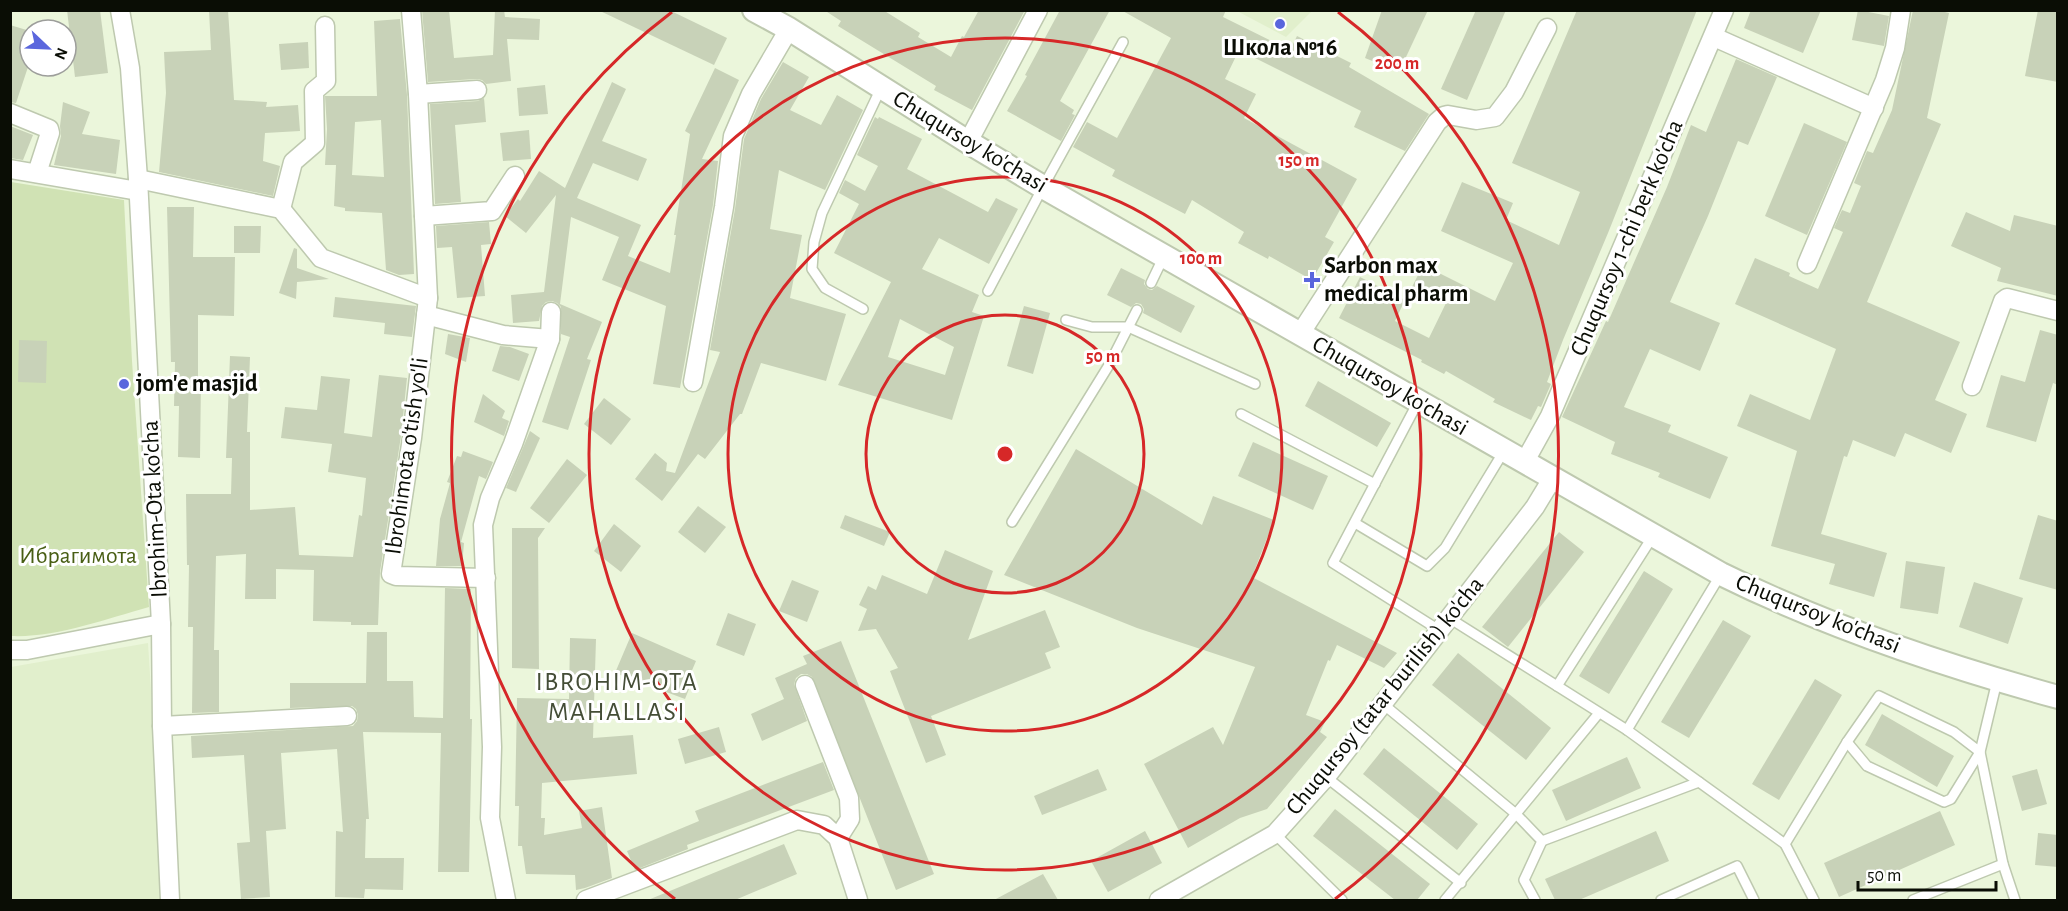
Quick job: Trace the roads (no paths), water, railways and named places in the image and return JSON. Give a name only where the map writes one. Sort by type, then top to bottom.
[{"type":"street","name":"Ibrohim-Ota ko'cha","points":[[120,10],[130,68],[138,185],[161,624],[162,726],[170,900]]},
{"type":"street","name":"Ibrohimota o'tish yo'li","points":[[411,10],[418,94],[427,307],[412,438],[391,574],[486,578]]},
{"type":"street","name":"Chuqursoy ko'chasi","points":[[754,10],[789,29],[1043,187],[1721,574],[1766,596],[1862,636],[2058,697]]},
{"type":"street","points":[[968,142],[1038,10]]},
{"type":"street","name":"Chuqursoy 1-chi berk ko'cha","points":[[1524,463],[1550,416],[1724,10]]},
{"type":"street","points":[[1807,264],[1885,80],[1895,48],[1901,10]]},
{"type":"street","points":[[281,209],[293,162],[315,142],[314,91],[326,81],[326,26]]},
{"type":"street","points":[[1300,334],[1437,123],[1448,115],[1476,120],[1495,117],[1514,92],[1547,28]]},
{"type":"street","points":[[693,382],[722,218],[733,136],[751,94],[789,29]]},
{"type":"street","points":[[1714,37],[1874,108]]},
{"type":"street","points":[[418,94],[477,90]]},
{"type":"street","points":[[10,113],[49,129],[50,133],[36,173]]},
{"type":"street","points":[[10,169],[138,185],[281,209],[321,258],[427,307],[503,335],[550,339]]},
{"type":"street","points":[[424,216],[492,211],[515,176]]},
{"type":"street","points":[[1972,386],[2003,301],[2007,298],[2058,311]]},
{"type":"street","points":[[506,900],[490,818],[492,747],[483,525],[490,498],[513,444],[550,339],[551,312]]},
{"type":"street","name":"Chuqursoy (tatar burilish) ko'cha","points":[[1167,899],[1275,834],[1326,777],[1383,704],[1535,507],[1552,479]]},
{"type":"street","points":[[10,650],[27,650],[161,624]]},
{"type":"street","points":[[805,685],[849,798],[850,819],[838,838]]},
{"type":"street","points":[[162,726],[347,716]]},
{"type":"street","points":[[586,900],[797,820],[824,825],[838,838],[858,900]]},
{"type":"lane","points":[[988,291],[1123,42]]},
{"type":"lane","points":[[863,309],[825,288],[812,269],[814,242],[822,213],[881,88]]},
{"type":"lane","points":[[1151,283],[1164,256]]},
{"type":"lane","points":[[1012,522],[1109,364],[1137,310]]},
{"type":"lane","points":[[1066,320],[1092,327],[1128,327],[1255,384]]},
{"type":"lane","points":[[1418,402],[1332,563],[1557,686],[1627,730],[1785,844],[1814,900]]},
{"type":"lane","points":[[1241,414],[1375,484]]},
{"type":"lane","points":[[1355,523],[1427,566],[1445,548],[1504,452]]},
{"type":"lane","points":[[1557,686],[1653,536]]},
{"type":"lane","points":[[1627,730],[1721,574]]},
{"type":"lane","points":[[1847,742],[1867,766],[1944,802],[1951,799],[1980,752],[1998,680]]},
{"type":"lane","points":[[1785,844],[1847,742],[1879,696],[1954,732],[1980,752],[2003,864],[2015,900]]},
{"type":"lane","points":[[1383,704],[1516,814],[1542,841]]},
{"type":"lane","points":[[1445,900],[1599,713]]},
{"type":"lane","points":[[1326,777],[1461,883]]},
{"type":"lane","points":[[1535,900],[1524,880],[1542,841],[1699,782]]},
{"type":"lane","points":[[1275,834],[1342,900]]},
{"type":"lane","points":[[1913,900],[2003,864]]},
{"type":"lane","points":[[1661,900],[1737,866],[1754,900]]},
{"type":"place","name":"Школа №16","points":[[1280,24]]},
{"type":"place","name":"Sarbon max medical pharm","points":[[1312,280]]},
{"type":"place","name":"jom'e masjid","points":[[124,384]]},
{"type":"district","name":"IBROHIM-OTA MAHALLASI","points":[[617,697]]},
{"type":"park label","name":"Ибрагимота","points":[[78,556]]}]
